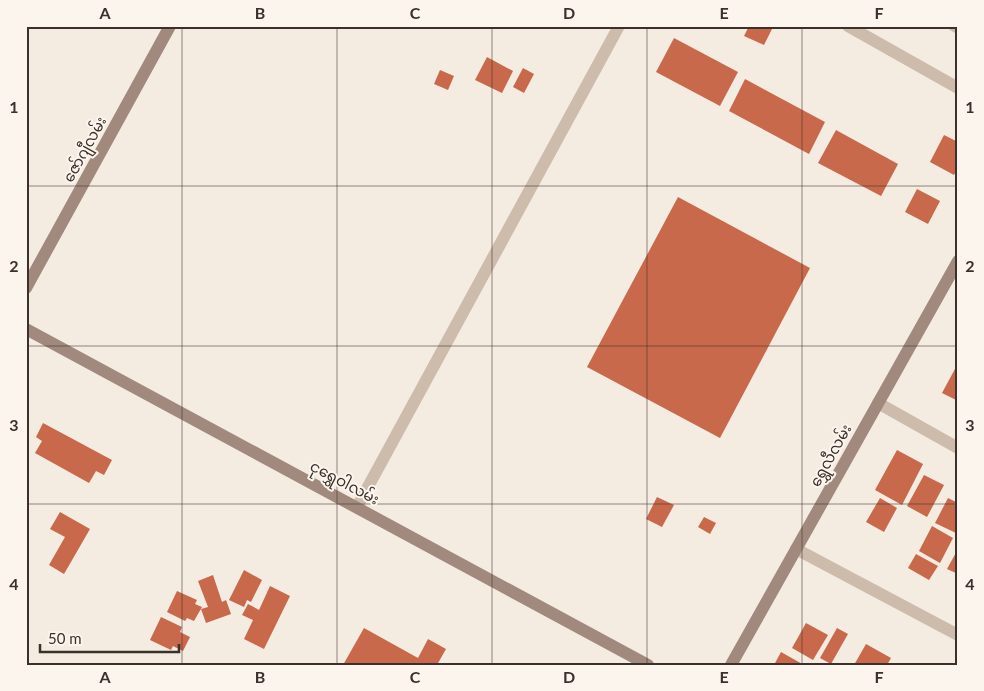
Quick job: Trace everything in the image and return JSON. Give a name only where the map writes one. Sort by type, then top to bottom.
[{"type":"street","name":"ဇော်ဂျီလမ်း","points":[[26,288],[170,26]]},
{"type":"street","points":[[357,508],[619,26]]},
{"type":"street","points":[[848,26],[958,88]]},
{"type":"street","name":"ရွှေလီလမ်း","points":[[731,665],[878,403],[956,269]]},
{"type":"street","name":"ငုရွှေဝါလမ်း","points":[[26,329],[648,665]]},
{"type":"street","points":[[878,403],[958,448]]},
{"type":"street","points":[[796,549],[958,635]]},
{"type":"lane","points":[[953,26],[958,29]]},
{"type":"building","points":[[749,26],[766,26],[772,29],[764,45],[744,36]]},
{"type":"building","points":[[674,38],[738,72],[720,106],[656,72]]},
{"type":"building","points":[[487,57],[513,71],[502,93],[475,80]]},
{"type":"building","points":[[523,68],[534,74],[524,93],[513,87]]},
{"type":"building","points":[[440,70],[454,76],[448,90],[434,84]]},
{"type":"building","points":[[745,79],[825,122],[809,154],[729,111]]},
{"type":"building","points":[[836,130],[898,164],[881,196],[818,163]]},
{"type":"building","points":[[944,135],[958,142],[958,168],[954,175],[930,162]]},
{"type":"building","points":[[917,189],[940,201],[928,224],[905,212]]},
{"type":"building","points":[[678,197],[810,268],[720,438],[587,367]]},
{"type":"building","points":[[956,367],[958,368],[958,401],[942,393]]},
{"type":"building","points":[[43,423],[112,460],[104,475],[96,471],[89,483],[35,453],[42,441],[36,437]]},
{"type":"building","points":[[897,450],[923,464],[902,505],[875,490]]},
{"type":"building","points":[[924,475],[944,485],[927,517],[907,506]]},
{"type":"building","points":[[657,497],[674,505],[662,527],[646,519]]},
{"type":"building","points":[[880,498],[897,508],[884,532],[866,522]]},
{"type":"building","points":[[948,498],[958,503],[958,534],[935,523]]},
{"type":"building","points":[[60,512],[90,529],[64,574],[49,565],[65,537],[50,529]]},
{"type":"building","points":[[704,517],[716,523],[710,534],[698,527]]},
{"type":"building","points":[[932,526],[953,538],[940,563],[919,551]]},
{"type":"building","points":[[958,549],[958,574],[947,569]]},
{"type":"building","points":[[916,554],[938,566],[929,580],[908,568]]},
{"type":"building","points":[[244,570],[262,580],[251,602],[247,600],[244,607],[229,600]]},
{"type":"building","points":[[213,575],[222,602],[226,600],[231,614],[206,623],[201,609],[208,607],[198,581]]},
{"type":"building","points":[[270,586],[290,596],[264,649],[244,639],[253,620],[242,615],[248,604],[259,610]]},
{"type":"building","points":[[177,591],[197,600],[195,604],[202,607],[194,621],[187,618],[185,621],[167,612]]},
{"type":"building","points":[[161,617],[182,627],[180,632],[190,637],[183,651],[173,646],[171,650],[150,640]]},
{"type":"building","points":[[806,623],[828,635],[813,660],[792,648]]},
{"type":"building","points":[[364,628],[418,658],[428,639],[446,649],[437,665],[343,665]]},
{"type":"building","points":[[837,628],[848,634],[831,664],[820,658]]},
{"type":"building","points":[[866,644],[891,658],[887,665],[854,665]]},
{"type":"building","points":[[781,652],[804,665],[774,665]]}]
